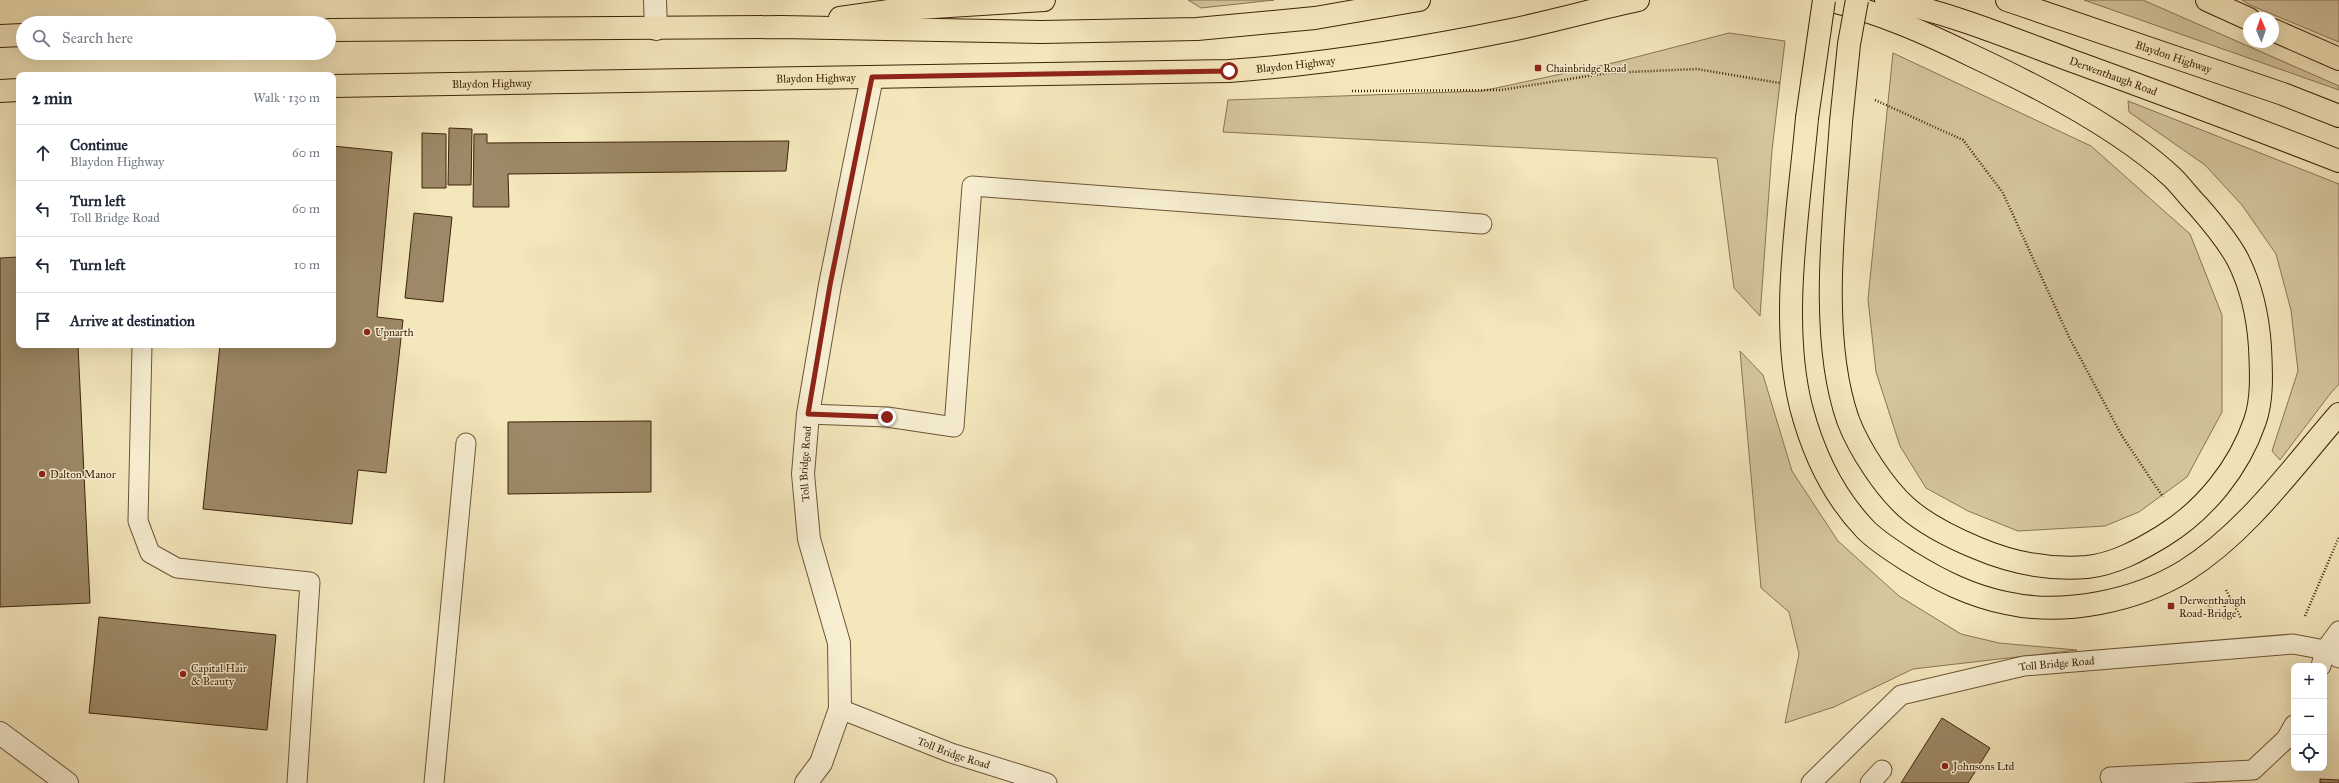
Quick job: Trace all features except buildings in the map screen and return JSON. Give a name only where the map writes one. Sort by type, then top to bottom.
[{"type":"main road","points":[[781,27],[902,9],[1044,0]]},
{"type":"main road","points":[[336,30],[781,27],[1041,32],[1197,29],[1315,18],[1419,0]]},
{"type":"main road","name":"Blaydon Highway","points":[[336,86],[1229,71],[1291,67],[1349,59],[1512,30],[1638,0]]},
{"type":"main road","points":[[1824,0],[1807,118],[1791,296],[1793,365],[1810,439],[1828,478],[1845,505],[1867,531],[1898,554],[1936,578],[1970,593],[2002,602],[2045,607],[2083,605],[2156,586],[2217,550],[2244,524],[2339,414]]},
{"type":"main road","points":[[1828,0],[1920,31],[2024,80],[2121,137],[2172,177],[2211,220],[2237,257],[2252,293],[2259,331],[2262,373],[2256,418],[2237,463],[2211,497],[2174,529],[2134,554],[2090,567],[2046,566],[2003,559],[1952,537],[1907,508],[1874,469],[1849,421],[1837,371],[1831,312],[1841,122],[1849,44],[1857,0]]},
{"type":"main road","name":"Derwenthaugh Road","points":[[1886,0],[1920,7],[2037,48],[2233,119],[2339,161]]},
{"type":"main road","name":"Blaydon Highway","points":[[2007,0],[2283,94],[2339,116]]},
{"type":"main road","points":[[2207,0],[2243,16]]},
{"type":"main road","points":[[2279,33],[2339,59]]},
{"type":"main road","points":[[0,36],[16,35]]},
{"type":"main road","points":[[0,90],[16,90]]},
{"type":"street","points":[[655,0],[656,29]]},
{"type":"street","name":"Toll Bridge Road","points":[[806,783],[821,763],[840,709],[838,643],[809,539],[803,474],[808,414],[830,285],[872,77]]},
{"type":"street","points":[[0,732],[67,783]]},
{"type":"lane","points":[[808,414],[887,417],[954,427],[972,186],[1482,224]]},
{"type":"lane","points":[[142,348],[138,522],[150,553],[176,568],[310,582],[297,783]]},
{"type":"lane","points":[[434,783],[466,443]]},
{"type":"lane","points":[[2328,658],[2339,631]]},
{"type":"lane","name":"Toll Bridge Road","points":[[1811,783],[1901,695],[2024,666],[2292,644],[2328,658]]},
{"type":"lane","name":"Toll Bridge Road","points":[[840,709],[951,753],[1047,783]]},
{"type":"lane","points":[[2110,777],[2253,770],[2286,739],[2291,730]]},
{"type":"path","points":[[1347,91],[1501,90],[1607,73],[1697,69],[1783,84]]},
{"type":"path","points":[[1873,99],[1881,101],[1964,140],[2003,193],[2072,344],[2122,436],[2163,497]]},
{"type":"path","points":[[2292,644],[2339,538]]},
{"type":"path","points":[[2201,596],[2218,619]]},
{"type":"path","points":[[2225,618],[2225,600],[2230,597]]},
{"type":"shaded area","points":[[1188,0],[1274,0],[1201,8]]},
{"type":"shaded area","points":[[2084,0],[2143,0],[2243,44],[2243,48],[2252,48],[2339,86],[2339,90]]},
{"type":"shaded area","points":[[2242,0],[2339,0],[2339,42],[2279,17],[2279,12],[2267,12]]},
{"type":"shaded area","points":[[1729,33],[1785,41],[1772,150],[1760,316],[1734,288],[1717,158],[1223,132],[1228,100],[1482,91],[1617,62]]},
{"type":"shaded area","points":[[1893,53],[2091,146],[2190,234],[2222,315],[2222,412],[2187,477],[2139,512],[2105,526],[2018,531],[1968,511],[1926,488],[1900,446],[1876,372],[1868,299]]},
{"type":"shaded area","points":[[2128,101],[2339,184],[2339,384],[2280,460],[2272,451],[2298,371],[2291,310],[2276,254],[2242,205],[2205,165],[2129,112]]},
{"type":"shaded area","points":[[1740,351],[1763,375],[1792,471],[1838,541],[1899,596],[1961,634],[1999,643],[2077,650],[1913,669],[1834,707],[1785,723],[1799,654],[1789,612],[1761,588]]},
{"type":"place","name":"Chainbridge Road","points":[[1538,68]]},
{"type":"place","name":"Upnarth","points":[[367,332]]},
{"type":"place","name":"Dalton Manor","points":[[42,474]]},
{"type":"place","name":"Derwenthaugh Road-Bridge","points":[[2171,606]]},
{"type":"place","name":"Capital Hair & Beauty","points":[[183,674]]},
{"type":"place","name":"Johnsons Ltd","points":[[1945,766]]},
{"type":"route","points":[[887,417],[808,414],[830,285],[872,77],[1229,71]]}]
